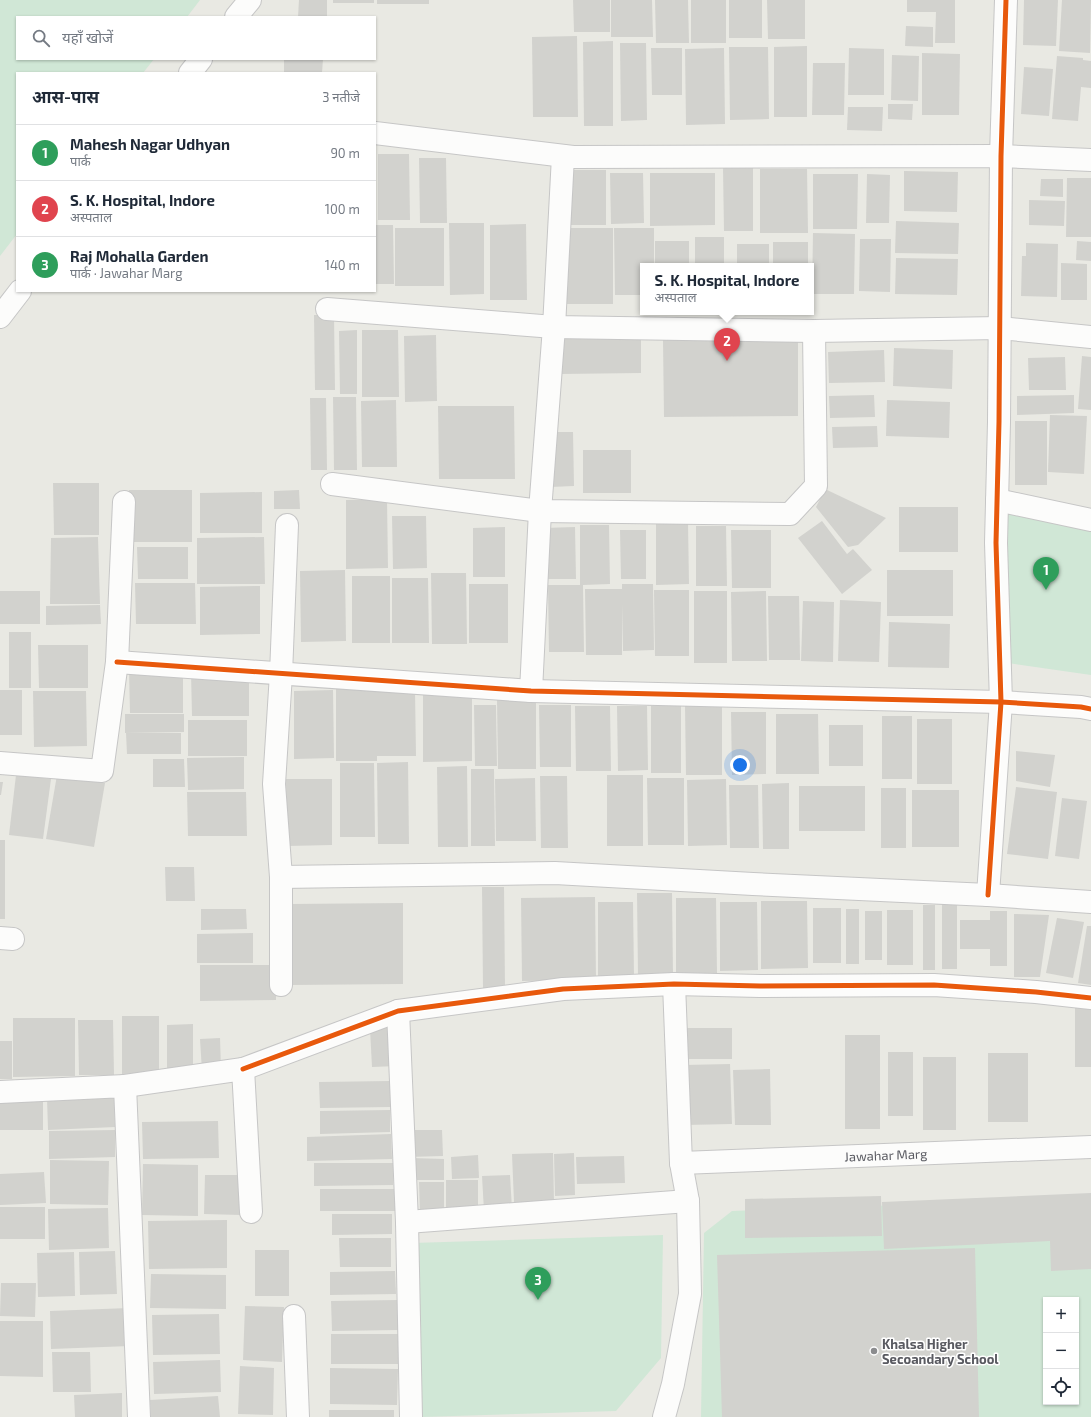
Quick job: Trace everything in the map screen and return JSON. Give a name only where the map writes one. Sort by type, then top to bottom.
[{"type":"street","points":[[237,16],[250,0]]},
{"type":"street","points":[[988,895],[1001,702],[996,543],[1000,328],[1001,156],[1006,0]]},
{"type":"street","points":[[191,72],[200,60]]},
{"type":"street","points":[[376,133],[562,156],[1001,156],[1091,160]]},
{"type":"street","points":[[531,691],[540,511],[554,326],[562,156]]},
{"type":"street","points":[[0,317],[19,292]]},
{"type":"street","points":[[327,309],[554,326],[814,331],[1000,328],[1091,337]]},
{"type":"street","points":[[332,484],[540,511],[790,514],[816,486],[814,331]]},
{"type":"street","points":[[997,500],[1091,520]]},
{"type":"street","points":[[0,763],[102,771],[116,662],[124,502]]},
{"type":"street","points":[[282,985],[281,877],[274,784],[281,674],[286,525]]},
{"type":"street","points":[[116,662],[531,691],[1001,702],[1081,707],[1091,709]]},
{"type":"street","points":[[281,877],[555,873],[745,884],[988,895],[1091,902]]},
{"type":"street","points":[[664,1417],[673,1384],[690,1294],[688,1201],[681,1163],[674,984]]},
{"type":"street","points":[[0,1092],[125,1086],[243,1069],[398,1011],[562,989],[674,984],[760,986],[934,985],[1036,992],[1091,998]]},
{"type":"street","points":[[398,1011],[407,1222],[411,1417]]},
{"type":"street","points":[[243,1069],[251,1212]]},
{"type":"street","points":[[125,1086],[139,1417]]},
{"type":"street","name":"Jawahar Marg","points":[[681,1163],[1091,1147]]},
{"type":"street","points":[[407,1222],[688,1201]]},
{"type":"street","points":[[294,1316],[298,1417]]},
{"type":"green space","points":[[0,0],[200,0],[188,16],[16,16],[16,60],[153,60],[144,72],[16,72],[16,235],[0,256]]},
{"type":"green space","points":[[1007,514],[1091,520],[1091,675],[994,661]]},
{"type":"green space","name":"Khalsa Higher Secoandary School","points":[[1091,1198],[1091,1417],[701,1417],[704,1233],[732,1211]]},
{"type":"green space","points":[[663,1235],[661,1358],[616,1411],[421,1417],[412,1243]]},
{"type":"building","points":[[299,0],[327,0],[327,16],[298,16]]},
{"type":"building","points":[[333,0],[374,0],[374,3],[333,3]]},
{"type":"building","points":[[377,0],[429,0],[429,4],[377,4]]},
{"type":"building","points":[[573,0],[610,0],[610,32],[574,32]]},
{"type":"building","points":[[611,0],[652,0],[653,37],[611,37]]},
{"type":"building","points":[[655,0],[688,0],[689,43],[656,43]]},
{"type":"building","points":[[691,0],[726,0],[726,43],[691,43]]},
{"type":"building","points":[[729,0],[762,0],[762,38],[729,38]]},
{"type":"building","points":[[767,0],[805,0],[805,39],[768,39]]},
{"type":"building","points":[[907,0],[955,0],[955,43],[935,43],[936,12],[907,12]]},
{"type":"building","points":[[1024,0],[1058,0],[1056,46],[1023,45]]},
{"type":"building","points":[[1062,0],[1091,0],[1090,53],[1059,51]]},
{"type":"building","points":[[906,26],[933,27],[933,47],[905,46]]},
{"type":"building","points":[[577,36],[578,117],[533,117],[532,37]]},
{"type":"building","points":[[613,41],[613,126],[584,126],[583,42]]},
{"type":"building","points":[[620,43],[646,43],[647,120],[621,121]]},
{"type":"building","points":[[807,46],[807,117],[774,117],[774,47]]},
{"type":"building","points":[[729,47],[768,47],[769,119],[730,120]]},
{"type":"building","points":[[651,48],[682,48],[682,95],[652,95]]},
{"type":"building","points":[[724,48],[725,124],[686,125],[685,49]]},
{"type":"building","points":[[849,48],[884,49],[884,95],[848,95]]},
{"type":"building","points":[[922,53],[960,54],[959,115],[922,115]]},
{"type":"building","points":[[892,55],[919,56],[918,101],[891,100]]},
{"type":"building","points":[[1057,56],[1083,58],[1083,60],[1091,61],[1091,88],[1081,87],[1078,121],[1052,119]]},
{"type":"building","points":[[284,60],[323,60],[322,72],[284,72]]},
{"type":"building","points":[[813,63],[845,63],[844,115],[812,115]]},
{"type":"building","points":[[1024,67],[1053,69],[1049,116],[1021,114]]},
{"type":"building","points":[[888,104],[913,104],[912,120],[888,119]]},
{"type":"building","points":[[848,107],[883,107],[882,131],[847,130]]},
{"type":"building","points":[[378,154],[409,154],[410,220],[378,220]]},
{"type":"building","points":[[419,158],[446,158],[447,223],[420,223]]},
{"type":"building","points":[[723,168],[753,168],[753,231],[724,231]]},
{"type":"building","points":[[760,169],[807,169],[808,233],[760,233]]},
{"type":"building","points":[[570,170],[606,170],[606,225],[571,225]]},
{"type":"building","points":[[904,171],[958,172],[957,212],[904,211]]},
{"type":"building","points":[[610,173],[643,173],[644,223],[611,224]]},
{"type":"building","points":[[650,173],[715,173],[715,225],[650,226]]},
{"type":"building","points":[[813,174],[858,174],[857,229],[813,229]]},
{"type":"building","points":[[867,174],[890,175],[889,223],[866,223]]},
{"type":"building","points":[[1067,178],[1091,178],[1091,237],[1066,237]]},
{"type":"building","points":[[1041,179],[1063,179],[1063,197],[1040,196]]},
{"type":"building","points":[[1029,200],[1065,201],[1064,226],[1029,225]]},
{"type":"building","points":[[896,221],[959,223],[958,254],[895,253]]},
{"type":"building","points":[[449,223],[484,223],[484,294],[450,295]]},
{"type":"building","points":[[526,224],[527,300],[490,300],[490,225]]},
{"type":"building","points":[[376,225],[393,225],[394,284],[376,284]]},
{"type":"building","points":[[395,228],[444,228],[444,286],[395,286]]},
{"type":"building","points":[[564,228],[613,228],[613,304],[565,304]]},
{"type":"building","points":[[614,228],[654,228],[654,263],[640,263],[640,295],[615,295]]},
{"type":"building","points":[[813,233],[855,234],[854,294],[814,294],[814,263],[813,263]]},
{"type":"building","points":[[695,237],[724,237],[724,263],[695,263]]},
{"type":"building","points":[[860,239],[891,239],[890,292],[859,291]]},
{"type":"building","points":[[655,241],[689,241],[689,263],[655,263]]},
{"type":"building","points":[[1077,241],[1091,242],[1091,261],[1076,260]]},
{"type":"building","points":[[773,242],[808,242],[808,263],[773,263]]},
{"type":"building","points":[[1026,243],[1058,244],[1057,297],[1021,296],[1022,256],[1026,256]]},
{"type":"building","points":[[737,244],[769,244],[769,263],[737,263]]},
{"type":"building","points":[[896,258],[958,259],[957,295],[895,294]]},
{"type":"building","points":[[1061,263],[1087,264],[1087,300],[1061,300]]},
{"type":"building","points":[[314,315],[334,315],[335,390],[315,390]]},
{"type":"building","points":[[357,330],[357,394],[340,394],[339,331]]},
{"type":"building","points":[[362,330],[398,330],[399,397],[362,397]]},
{"type":"building","points":[[436,335],[437,401],[405,402],[404,336]]},
{"type":"building","points":[[641,336],[641,373],[560,374],[560,337]]},
{"type":"building","points":[[798,338],[798,416],[664,417],[663,340]]},
{"type":"building","points":[[894,348],[953,350],[952,389],[893,386]]},
{"type":"building","points":[[884,350],[885,382],[829,383],[828,352]]},
{"type":"building","points":[[1082,356],[1091,357],[1091,410],[1078,409]]},
{"type":"building","points":[[1065,357],[1066,390],[1029,390],[1028,358]]},
{"type":"building","points":[[874,395],[875,417],[830,418],[829,396]]},
{"type":"building","points":[[1074,395],[1074,413],[1017,415],[1017,396]]},
{"type":"building","points":[[333,397],[356,397],[357,470],[334,470]]},
{"type":"building","points":[[310,398],[326,398],[327,470],[311,470]]},
{"type":"building","points":[[396,400],[397,467],[362,467],[361,401]]},
{"type":"building","points":[[887,400],[950,402],[949,438],[886,436]]},
{"type":"building","points":[[438,406],[514,406],[515,479],[439,479]]},
{"type":"building","points":[[1050,415],[1087,416],[1084,474],[1048,472]]},
{"type":"building","points":[[1015,421],[1047,421],[1047,485],[1015,485]]},
{"type":"building","points":[[877,426],[878,447],[833,448],[832,427]]},
{"type":"building","points":[[550,432],[573,432],[574,486],[550,487]]},
{"type":"building","points":[[583,450],[631,450],[631,493],[583,493]]},
{"type":"building","points":[[53,483],[99,483],[99,535],[54,535]]},
{"type":"building","points":[[825,489],[886,518],[858,545],[848,547],[816,507]]},
{"type":"building","points":[[129,490],[192,490],[192,542],[130,542]]},
{"type":"building","points":[[299,490],[300,509],[274,509],[274,491]]},
{"type":"building","points":[[262,492],[262,533],[200,533],[200,493]]},
{"type":"building","points":[[387,499],[388,568],[346,569],[346,500]]},
{"type":"building","points":[[899,507],[958,507],[958,552],[899,552]]},
{"type":"building","points":[[392,516],[426,516],[427,568],[393,569]]},
{"type":"building","points":[[822,521],[847,554],[853,549],[872,570],[842,594],[798,538]]},
{"type":"building","points":[[656,523],[688,523],[689,584],[656,585]]},
{"type":"building","points":[[580,525],[609,525],[610,584],[583,585],[584,652],[549,652],[548,585],[580,585]]},
{"type":"building","points":[[696,526],[726,526],[727,586],[696,586]]},
{"type":"building","points":[[505,527],[505,577],[473,577],[473,528]]},
{"type":"building","points":[[575,527],[576,579],[545,579],[544,528]]},
{"type":"building","points":[[620,530],[646,530],[646,579],[621,579]]},
{"type":"building","points":[[731,530],[771,530],[771,588],[732,588]]},
{"type":"building","points":[[98,537],[100,604],[50,604],[51,538]]},
{"type":"building","points":[[264,537],[265,584],[197,584],[197,538]]},
{"type":"building","points":[[137,547],[188,547],[188,579],[138,579]]},
{"type":"building","points":[[345,570],[346,641],[301,642],[300,571]]},
{"type":"building","points":[[887,570],[953,570],[953,616],[887,616]]},
{"type":"building","points":[[431,573],[466,573],[467,644],[432,644]]},
{"type":"building","points":[[352,576],[390,576],[390,643],[352,643]]},
{"type":"building","points":[[392,578],[428,578],[429,643],[392,643]]},
{"type":"building","points":[[135,583],[195,583],[196,624],[136,624]]},
{"type":"building","points":[[469,584],[508,584],[508,643],[469,643]]},
{"type":"building","points":[[622,584],[653,584],[654,650],[623,651],[622,604],[622,655],[586,655],[585,589],[622,589]]},
{"type":"building","points":[[260,586],[260,634],[200,635],[200,587]]},
{"type":"building","points":[[654,590],[689,590],[689,656],[655,656]]},
{"type":"building","points":[[0,591],[40,591],[40,624],[0,624]]},
{"type":"building","points":[[694,591],[727,591],[727,663],[694,663]]},
{"type":"building","points":[[766,591],[767,661],[732,661],[731,592]]},
{"type":"building","points":[[768,596],[799,596],[800,660],[769,660]]},
{"type":"building","points":[[840,600],[881,602],[879,662],[838,661]]},
{"type":"building","points":[[803,601],[834,602],[833,662],[801,661]]},
{"type":"building","points":[[100,605],[101,624],[46,625],[46,606]]},
{"type":"building","points":[[889,622],[950,624],[949,668],[888,667]]},
{"type":"building","points":[[9,632],[31,632],[31,688],[9,688]]},
{"type":"building","points":[[38,645],[88,645],[88,688],[39,688]]},
{"type":"building","points":[[183,669],[183,713],[130,713],[129,670]]},
{"type":"building","points":[[191,672],[249,672],[249,716],[192,716]]},
{"type":"building","points":[[336,685],[415,690],[416,756],[377,756],[377,761],[336,761]]},
{"type":"building","points":[[0,690],[22,690],[22,735],[0,735]]},
{"type":"building","points":[[333,690],[334,758],[294,759],[294,691]]},
{"type":"building","points":[[33,691],[86,691],[87,746],[34,747]]},
{"type":"building","points":[[423,692],[472,692],[472,761],[423,762]]},
{"type":"building","points":[[497,699],[536,699],[536,769],[498,769]]},
{"type":"building","points":[[474,705],[496,705],[497,766],[475,766]]},
{"type":"building","points":[[539,705],[571,705],[571,767],[540,767]]},
{"type":"building","points":[[685,705],[722,705],[722,775],[686,775]]},
{"type":"building","points":[[575,706],[610,706],[611,771],[576,771]]},
{"type":"building","points":[[617,706],[647,706],[648,770],[618,771]]},
{"type":"building","points":[[651,706],[681,706],[681,773],[651,773]]},
{"type":"building","points":[[731,712],[766,712],[766,774],[732,775]]},
{"type":"building","points":[[125,714],[184,714],[184,732],[125,733]]},
{"type":"building","points":[[776,714],[818,714],[819,774],[776,774]]},
{"type":"building","points":[[882,716],[912,716],[912,779],[882,779]]},
{"type":"building","points":[[917,719],[952,719],[952,784],[917,784]]},
{"type":"building","points":[[188,720],[247,720],[247,756],[188,756]]},
{"type":"building","points":[[829,725],[863,725],[863,766],[829,766]]},
{"type":"building","points":[[126,733],[181,733],[181,754],[127,754]]},
{"type":"building","points":[[1016,751],[1055,755],[1050,787],[1016,781]]},
{"type":"building","points":[[244,757],[244,789],[188,790],[187,758]]},
{"type":"building","points":[[153,759],[184,759],[185,787],[153,787]]},
{"type":"building","points":[[408,762],[409,844],[378,844],[377,763]]},
{"type":"building","points":[[340,763],[374,763],[375,837],[340,837]]},
{"type":"building","points":[[467,766],[468,847],[438,847],[437,767]]},
{"type":"building","points":[[471,769],[494,769],[495,846],[471,846]]},
{"type":"building","points":[[16,775],[51,779],[43,839],[9,835]]},
{"type":"building","points":[[57,775],[105,783],[94,847],[46,839]]},
{"type":"building","points":[[607,775],[643,775],[643,846],[607,846]]},
{"type":"building","points":[[540,776],[567,776],[568,848],[541,848]]},
{"type":"building","points":[[535,778],[536,841],[496,841],[495,779]]},
{"type":"building","points":[[647,778],[684,778],[684,845],[648,845]]},
{"type":"building","points":[[286,779],[332,779],[332,845],[287,846]]},
{"type":"building","points":[[726,779],[727,845],[688,846],[687,780]]},
{"type":"building","points":[[0,782],[3,782],[1,795],[0,795]]},
{"type":"building","points":[[789,783],[789,849],[763,849],[762,784]]},
{"type":"building","points":[[729,785],[758,785],[759,848],[730,848]]},
{"type":"building","points":[[799,786],[865,786],[865,831],[799,831]]},
{"type":"building","points":[[1016,787],[1057,792],[1048,859],[1007,854]]},
{"type":"building","points":[[881,788],[906,788],[906,848],[881,848]]},
{"type":"building","points":[[912,790],[959,790],[959,847],[912,847]]},
{"type":"building","points":[[187,792],[246,792],[247,836],[188,836]]},
{"type":"building","points":[[1062,798],[1087,801],[1079,859],[1055,856]]},
{"type":"building","points":[[0,840],[5,840],[5,919],[0,919]]},
{"type":"building","points":[[165,867],[194,867],[195,901],[166,901]]},
{"type":"building","points":[[482,887],[504,887],[505,988],[483,988]]},
{"type":"building","points":[[637,893],[672,893],[673,976],[638,976]]},
{"type":"building","points":[[595,897],[596,980],[522,981],[521,898]]},
{"type":"building","points":[[676,898],[716,898],[717,974],[676,975]]},
{"type":"building","points":[[761,901],[807,901],[808,968],[761,969]]},
{"type":"building","points":[[598,902],[633,902],[634,977],[598,977]]},
{"type":"building","points":[[720,902],[757,902],[758,970],[720,971]]},
{"type":"building","points":[[403,903],[403,984],[291,985],[290,904]]},
{"type":"building","points":[[942,904],[957,904],[957,969],[942,969]]},
{"type":"building","points":[[923,905],[935,905],[935,970],[923,970]]},
{"type":"building","points":[[813,908],[841,908],[841,963],[813,963]]},
{"type":"building","points":[[201,909],[246,909],[247,929],[201,930]]},
{"type":"building","points":[[846,909],[859,909],[859,964],[846,964]]},
{"type":"building","points":[[887,910],[913,910],[913,965],[887,965]]},
{"type":"building","points":[[865,911],[882,911],[882,960],[865,960]]},
{"type":"building","points":[[990,911],[1007,911],[1007,966],[990,966],[990,949],[960,949],[960,920],[990,920]]},
{"type":"building","points":[[1014,914],[1049,915],[1040,977],[1014,977]]},
{"type":"building","points":[[1057,918],[1084,922],[1073,978],[1046,973]]},
{"type":"building","points":[[1087,926],[1091,926],[1091,985],[1078,983]]},
{"type":"building","points":[[253,933],[253,963],[197,963],[197,934]]},
{"type":"building","points":[[200,965],[276,965],[276,1000],[200,1001]]},
{"type":"building","points":[[1075,1007],[1091,1007],[1091,1067],[1075,1067]]},
{"type":"building","points":[[122,1016],[159,1016],[159,1073],[122,1074]]},
{"type":"building","points":[[13,1018],[75,1018],[75,1076],[13,1077]]},
{"type":"building","points":[[78,1020],[113,1020],[114,1075],[79,1075]]},
{"type":"building","points":[[193,1024],[193,1071],[167,1071],[167,1025]]},
{"type":"building","points":[[395,1027],[397,1066],[372,1067],[370,1029]]},
{"type":"building","points":[[683,1028],[732,1028],[732,1059],[683,1059]]},
{"type":"building","points":[[845,1035],[880,1035],[880,1129],[845,1129]]},
{"type":"building","points":[[220,1038],[221,1070],[202,1071],[200,1039]]},
{"type":"building","points":[[0,1041],[12,1041],[12,1079],[0,1079]]},
{"type":"building","points":[[888,1052],[913,1052],[913,1116],[888,1116]]},
{"type":"building","points":[[988,1053],[1028,1053],[1028,1122],[988,1122]]},
{"type":"building","points":[[923,1057],[956,1057],[956,1130],[923,1130]]},
{"type":"building","points":[[730,1064],[732,1124],[685,1125],[684,1065]]},
{"type":"building","points":[[770,1069],[771,1125],[735,1125],[733,1070]]},
{"type":"building","points":[[390,1081],[391,1107],[320,1108],[319,1082]]},
{"type":"building","points":[[114,1095],[115,1127],[48,1130],[47,1098]]},
{"type":"building","points":[[43,1096],[43,1130],[0,1130],[0,1097]]},
{"type":"building","points":[[390,1110],[390,1132],[320,1134],[320,1111]]},
{"type":"building","points":[[218,1121],[219,1158],[143,1159],[142,1122]]},
{"type":"building","points":[[115,1130],[115,1157],[49,1159],[49,1131]]},
{"type":"building","points":[[408,1130],[442,1130],[443,1156],[408,1157]]},
{"type":"building","points":[[391,1134],[392,1159],[307,1161],[307,1137]]},
{"type":"building","points":[[553,1153],[554,1202],[514,1202],[512,1154]]},
{"type":"building","points":[[574,1153],[575,1195],[555,1196],[554,1154]]},
{"type":"building","points":[[478,1155],[479,1178],[452,1179],[451,1157]]},
{"type":"building","points":[[624,1156],[625,1183],[577,1184],[576,1157]]},
{"type":"building","points":[[411,1158],[444,1159],[444,1180],[410,1180]]},
{"type":"building","points":[[50,1160],[109,1161],[108,1205],[50,1204]]},
{"type":"building","points":[[314,1163],[393,1163],[393,1185],[314,1186]]},
{"type":"building","points":[[143,1164],[198,1165],[198,1216],[142,1215]]},
{"type":"building","points":[[44,1172],[46,1203],[0,1205],[0,1174]]},
{"type":"building","points":[[205,1175],[243,1175],[241,1215],[204,1214]]},
{"type":"building","points":[[510,1175],[512,1209],[484,1211],[482,1176]]},
{"type":"building","points":[[446,1180],[478,1180],[478,1212],[446,1212]]},
{"type":"building","points":[[419,1182],[444,1182],[444,1214],[420,1214]]},
{"type":"building","points":[[320,1189],[395,1189],[395,1211],[320,1211]]},
{"type":"building","points":[[1091,1193],[1091,1269],[1051,1271],[1050,1241],[884,1249],[882,1202]]},
{"type":"building","points":[[881,1196],[882,1236],[745,1238],[745,1199]]},
{"type":"building","points":[[0,1207],[45,1207],[45,1239],[0,1239]]},
{"type":"building","points":[[108,1208],[109,1248],[49,1250],[48,1209]]},
{"type":"building","points":[[332,1214],[392,1214],[392,1234],[332,1235]]},
{"type":"building","points":[[227,1220],[227,1268],[149,1269],[148,1221]]},
{"type":"building","points":[[339,1238],[391,1238],[391,1267],[340,1267]]},
{"type":"building","points":[[975,1248],[979,1417],[722,1417],[717,1255]]},
{"type":"building","points":[[255,1250],[289,1250],[289,1296],[255,1296]]},
{"type":"building","points":[[115,1251],[117,1294],[80,1295],[79,1252]]},
{"type":"building","points":[[74,1252],[75,1296],[38,1297],[37,1253]]},
{"type":"building","points":[[395,1271],[396,1294],[330,1295],[330,1272]]},
{"type":"building","points":[[151,1274],[226,1275],[226,1309],[150,1308]]},
{"type":"building","points":[[1,1283],[36,1283],[35,1317],[0,1316]]},
{"type":"building","points":[[398,1300],[398,1330],[332,1331],[331,1301]]},
{"type":"building","points":[[245,1306],[284,1307],[282,1362],[243,1360]]},
{"type":"building","points":[[129,1308],[130,1346],[51,1349],[50,1311]]},
{"type":"building","points":[[219,1314],[220,1354],[153,1355],[152,1315]]},
{"type":"building","points":[[0,1321],[43,1321],[43,1377],[0,1376]]},
{"type":"building","points":[[331,1334],[398,1334],[398,1364],[331,1364]]},
{"type":"building","points":[[52,1352],[90,1352],[91,1392],[53,1392]]},
{"type":"building","points":[[220,1360],[221,1392],[154,1394],[153,1362]]},
{"type":"building","points":[[240,1366],[274,1368],[273,1415],[238,1414]]},
{"type":"building","points":[[330,1368],[398,1369],[397,1405],[330,1404]]},
{"type":"building","points":[[122,1393],[122,1417],[75,1417],[74,1395]]},
{"type":"building","points":[[218,1396],[220,1417],[151,1417],[150,1400]]},
{"type":"building","points":[[329,1410],[394,1410],[394,1417],[329,1417]]},
{"type":"cycle path","points":[[988,895],[1001,702],[996,543],[999,422],[1001,156],[1006,0]]},
{"type":"cycle path","points":[[117,662],[531,691],[1001,702],[1081,707],[1091,709]]},
{"type":"cycle path","points":[[243,1069],[398,1011],[563,989],[674,984],[760,986],[934,985],[1036,992],[1091,998]]},
{"type":"place","name":"S. K. Hospital, Indore","points":[[727,361]]},
{"type":"place","name":"Mahesh Nagar Udhyan","points":[[1046,590]]},
{"type":"place","name":"Raj Mohalla Garden","points":[[538,1300]]},
{"type":"place","name":"Khalsa Higher Secoandary School","points":[[874,1351]]}]
